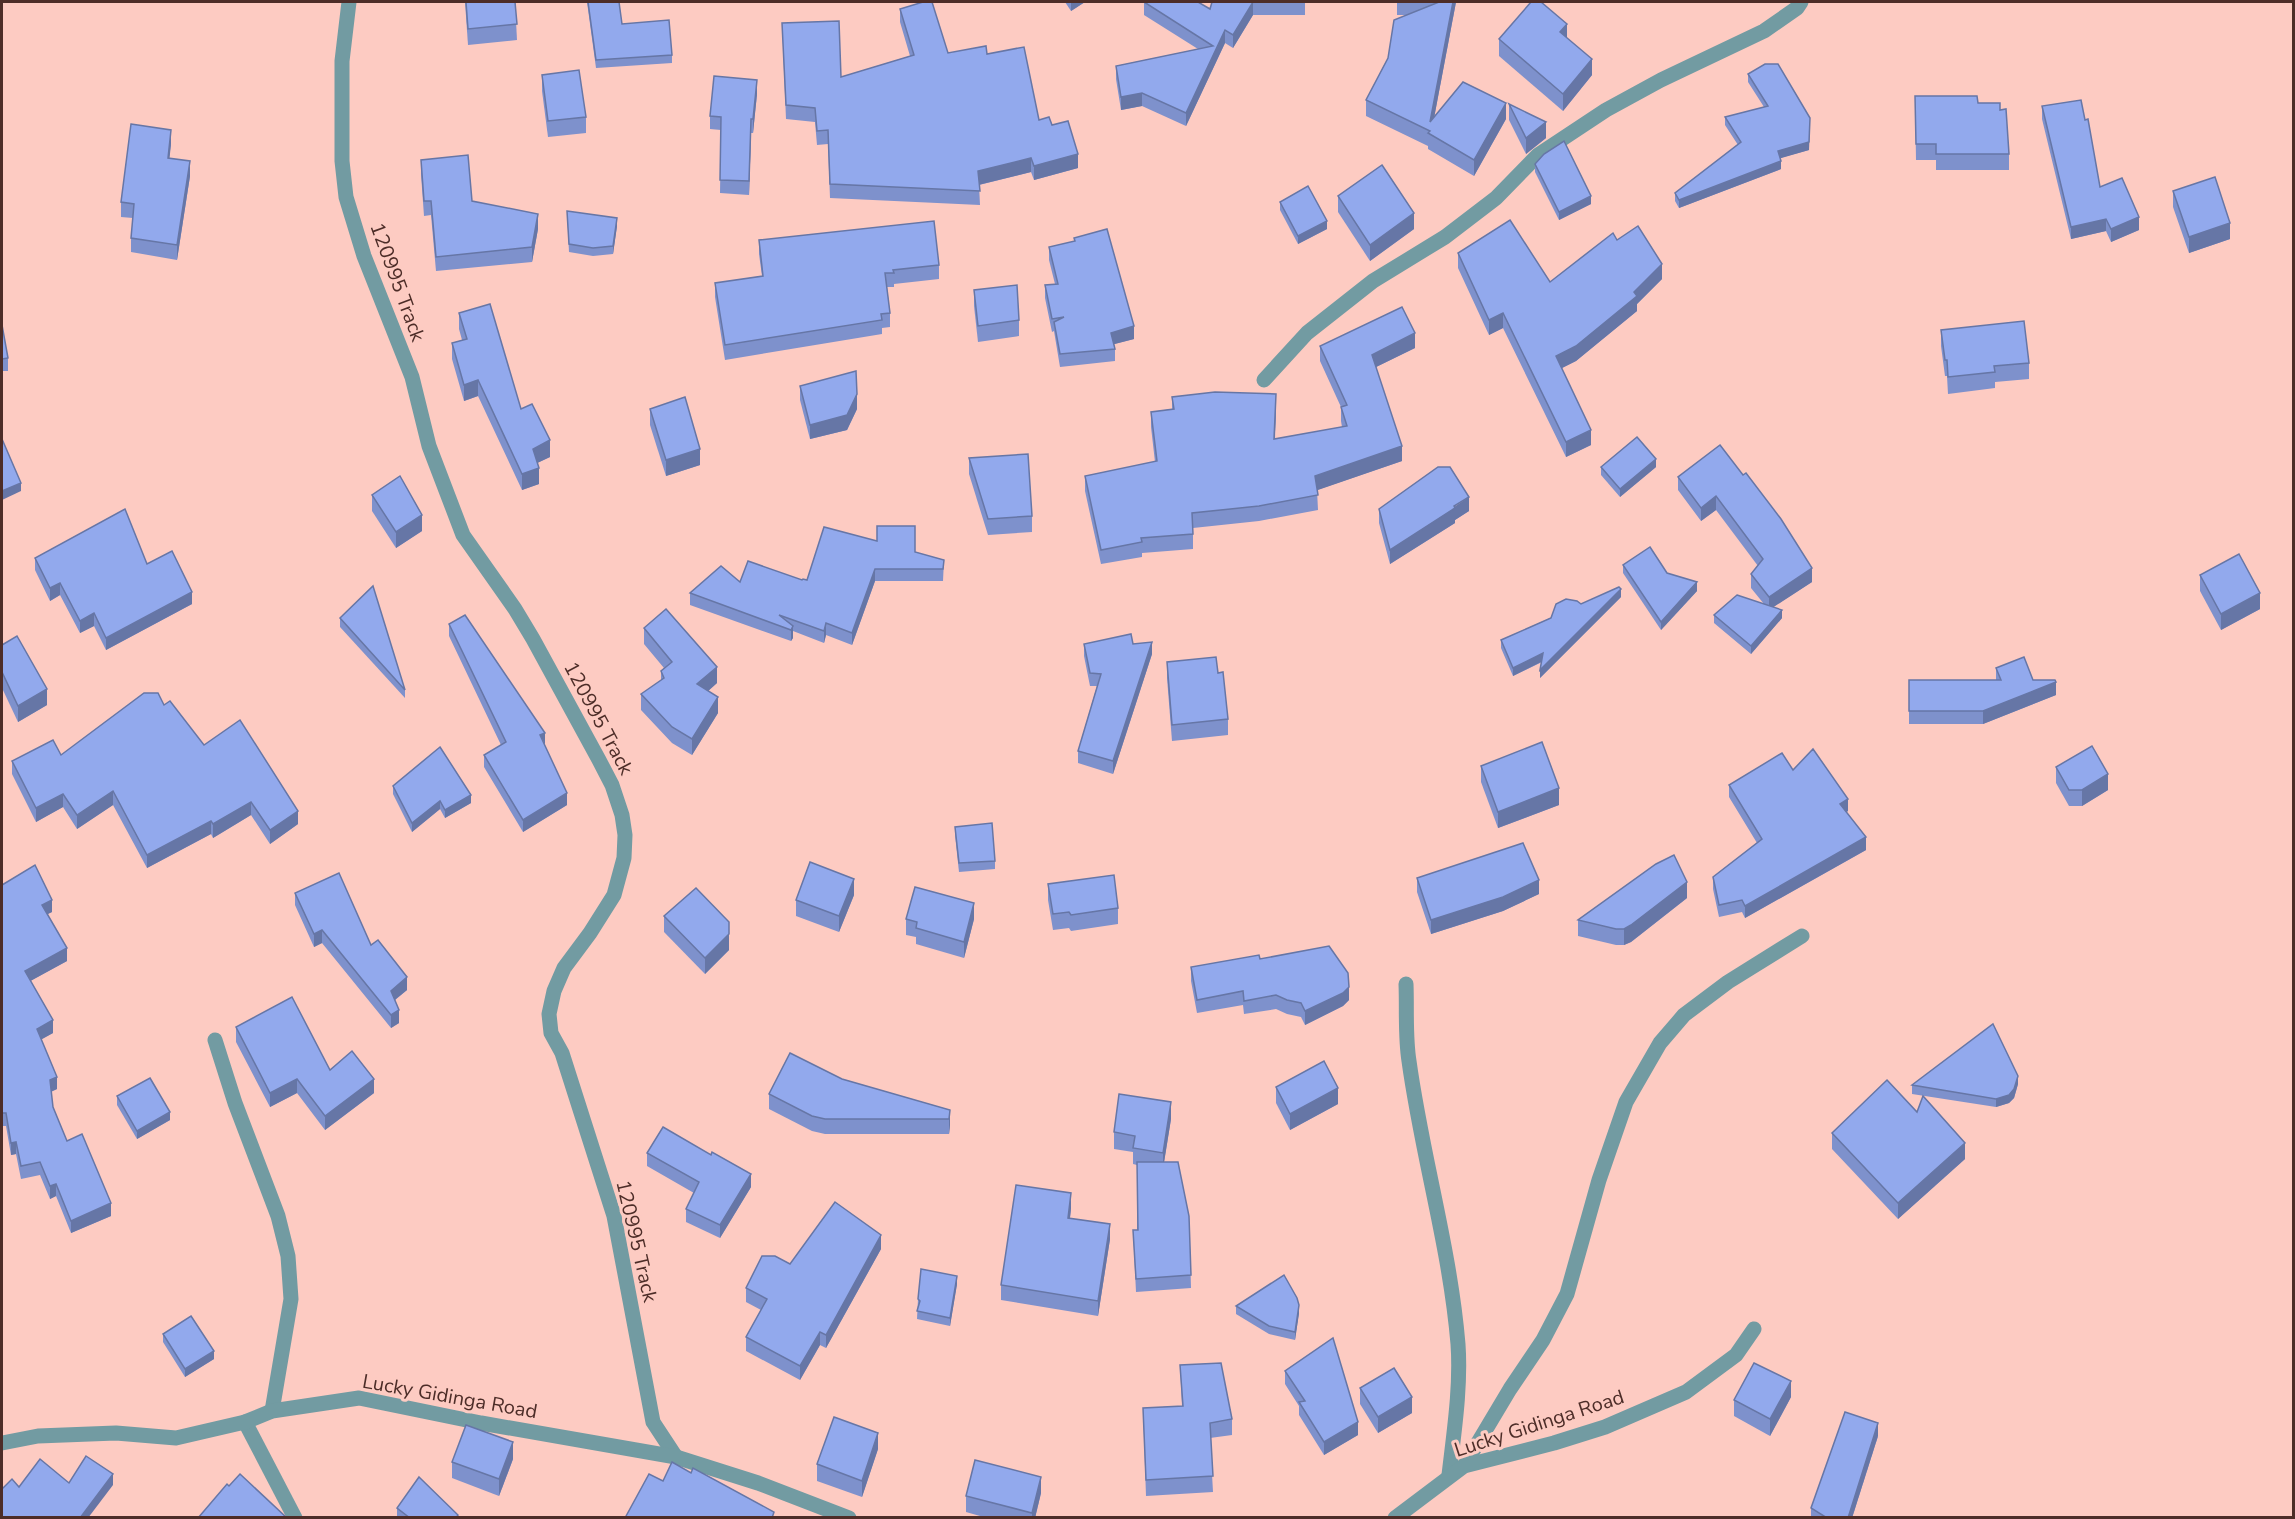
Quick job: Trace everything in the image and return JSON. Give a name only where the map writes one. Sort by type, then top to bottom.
[{"type":"street","name":"120995 Track","points":[[349,2],[342,61],[342,161],[346,197],[364,256],[412,377],[429,446],[463,535],[515,609],[533,639],[604,768],[622,815],[625,835],[624,858],[614,895],[564,968],[554,991],[549,1014],[551,1033],[562,1053],[614,1216],[653,1422],[676,1457]]},
{"type":"street","points":[[1264,380],[1307,333],[1373,281],[1445,237],[1496,198],[1538,155],[1606,110],[1661,80],[1764,31],[1797,8],[1801,2]]},
{"type":"street","points":[[1464,1466],[1510,1389],[1543,1340],[1567,1294],[1599,1180],[1626,1102],[1660,1043],[1684,1015],[1719,988],[1802,936]]},
{"type":"street","points":[[1406,984],[1408,1058],[1452,1282],[1458,1347],[1457,1402],[1449,1475]]},
{"type":"street","points":[[215,1040],[235,1103],[278,1216],[288,1256],[291,1299],[272,1411]]},
{"type":"street","name":"Lucky Gidinga Road","points":[[1395,1518],[1449,1475],[1464,1466],[1554,1443],[1605,1427],[1686,1392],[1736,1355],[1754,1329]]},
{"type":"street","name":"Lucky Gidinga Road","points":[[2,1443],[38,1436],[116,1432],[176,1438],[245,1422],[272,1411],[359,1398],[481,1424],[676,1457],[758,1483],[849,1518]]},
{"type":"street","points":[[245,1422],[295,1518]]},
{"type":"building","points":[[466,2],[515,2],[517,24],[468,29]]},
{"type":"building","points":[[588,2],[619,2],[622,24],[669,20],[672,55],[596,60]]},
{"type":"building","points":[[923,2],[932,2],[948,53],[986,46],[987,54],[1024,47],[1039,120],[1049,117],[1052,125],[1068,121],[1078,154],[1034,166],[1031,158],[978,171],[980,191],[830,184],[828,130],[817,131],[815,108],[786,105],[782,23],[839,21],[841,77],[914,55],[900,9]]},
{"type":"building","points":[[1144,2],[1198,2],[1210,9],[1212,2],[1253,2],[1233,35],[1225,30],[1186,113],[1142,93],[1121,97],[1116,66],[1213,46]]},
{"type":"building","points":[[1439,2],[1453,2],[1430,122],[1463,82],[1506,103],[1474,160],[1428,133],[1430,131],[1366,100],[1388,58],[1394,20]]},
{"type":"building","points":[[1531,2],[1541,2],[1567,24],[1560,32],[1592,59],[1563,94],[1499,39]]},
{"type":"building","points":[[1765,64],[1778,64],[1810,118],[1809,142],[1778,151],[1781,161],[1679,200],[1675,193],[1741,142],[1725,117],[1768,106],[1748,74]]},
{"type":"building","points":[[579,70],[586,117],[548,121],[542,75]]},
{"type":"building","points":[[714,76],[757,80],[753,119],[751,119],[749,181],[720,180],[721,117],[710,116]]},
{"type":"building","points":[[1915,96],[1977,96],[1978,103],[2000,103],[2000,110],[2006,109],[2009,154],[1936,154],[1936,144],[1916,144]]},
{"type":"building","points":[[2081,100],[2085,120],[2088,119],[2100,187],[2122,178],[2139,217],[2111,229],[2106,219],[2071,227],[2042,106]]},
{"type":"building","points":[[1509,104],[1546,122],[1526,138]]},
{"type":"building","points":[[131,124],[171,130],[168,158],[190,161],[177,245],[131,238],[134,204],[121,202]]},
{"type":"building","points":[[1564,141],[1591,196],[1559,212],[1535,164],[1544,154]]},
{"type":"building","points":[[468,155],[472,201],[538,214],[532,247],[436,257],[431,201],[424,201],[421,160]]},
{"type":"building","points":[[1382,165],[1414,213],[1370,245],[1338,196]]},
{"type":"building","points":[[2215,177],[2230,223],[2189,237],[2173,191]]},
{"type":"building","points":[[1308,186],[1327,221],[1298,236],[1280,202]]},
{"type":"building","points":[[567,211],[617,218],[613,246],[593,248],[569,244]]},
{"type":"building","points":[[1510,220],[1550,282],[1613,233],[1617,240],[1638,226],[1662,264],[1634,292],[1637,296],[1576,346],[1556,356],[1591,430],[1566,442],[1503,313],[1489,320],[1458,253]]},
{"type":"building","points":[[934,221],[939,265],[885,273],[890,313],[881,314],[882,320],[725,345],[715,283],[763,276],[759,240]]},
{"type":"building","points":[[1107,229],[1134,326],[1111,333],[1115,349],[1060,354],[1054,322],[1064,317],[1052,319],[1045,285],[1058,284],[1049,247],[1075,241],[1074,238]]},
{"type":"building","points":[[1017,285],[1019,320],[978,326],[974,290]]},
{"type":"building","points":[[490,304],[521,409],[532,404],[550,440],[533,449],[539,468],[522,474],[478,380],[464,385],[452,343],[467,339],[459,313]]},
{"type":"building","points":[[1402,307],[1415,333],[1372,355],[1402,446],[1315,476],[1318,495],[1259,506],[1192,513],[1193,534],[1141,538],[1142,542],[1101,550],[1085,476],[1157,461],[1151,412],[1174,409],[1172,397],[1215,392],[1276,394],[1274,439],[1347,426],[1341,407],[1347,405],[1320,346]]},
{"type":"building","points":[[2024,321],[2029,363],[1994,366],[1995,372],[1948,377],[1941,330]]},
{"type":"building","points":[[2,325],[8,358],[2,359]]},
{"type":"building","points":[[856,371],[857,394],[847,415],[810,425],[800,386]]},
{"type":"building","points":[[685,397],[700,449],[666,460],[650,409]]},
{"type":"building","points":[[1637,437],[1656,459],[1620,489],[1601,467]]},
{"type":"building","points":[[2,439],[21,483],[2,491]]},
{"type":"building","points":[[1720,445],[1743,475],[1746,473],[1781,519],[1812,568],[1769,597],[1751,574],[1763,559],[1716,496],[1701,508],[1678,477]]},
{"type":"building","points":[[1028,454],[1032,516],[988,519],[969,458]]},
{"type":"building","points":[[1438,467],[1450,467],[1469,497],[1390,550],[1379,509]]},
{"type":"building","points":[[400,476],[422,515],[396,532],[372,495]]},
{"type":"building","points":[[125,509],[147,564],[172,551],[192,592],[106,638],[94,613],[80,621],[60,583],[50,588],[35,558]]},
{"type":"building","points":[[877,526],[915,526],[915,552],[944,560],[943,569],[875,569],[852,633],[826,623],[824,631],[779,615],[793,626],[791,630],[690,593],[721,566],[740,582],[748,561],[807,580],[824,527],[877,541]]},
{"type":"building","points":[[1650,547],[1667,573],[1697,582],[1661,622],[1623,565]]},
{"type":"building","points":[[2239,554],[2260,593],[2221,614],[2200,575]]},
{"type":"building","points":[[373,586],[405,690],[340,618]]},
{"type":"building","points":[[1619,587],[1621,589],[1540,670],[1543,653],[1513,668],[1501,640],[1551,618],[1556,604],[1566,599],[1581,604]]},
{"type":"building","points":[[1737,595],[1782,610],[1751,646],[1714,615]]},
{"type":"building","points":[[666,609],[717,667],[697,684],[718,697],[692,739],[672,727],[641,694],[664,678],[661,671],[672,662],[644,628]]},
{"type":"building","points":[[465,615],[545,733],[540,735],[567,793],[523,820],[484,755],[506,742],[449,624]]},
{"type":"building","points":[[1131,634],[1133,644],[1152,642],[1113,761],[1078,751],[1101,674],[1090,673],[1084,644]]},
{"type":"building","points":[[17,636],[47,689],[18,706],[2,672],[2,645]]},
{"type":"building","points":[[1216,657],[1218,673],[1223,672],[1228,719],[1172,725],[1167,662]]},
{"type":"building","points":[[2024,657],[2033,680],[2055,680],[2056,682],[1983,711],[1909,711],[1909,680],[2001,680],[1996,668]]},
{"type":"building","points":[[144,693],[158,693],[164,705],[170,701],[204,745],[240,720],[298,811],[270,830],[251,802],[213,824],[211,821],[147,855],[113,791],[77,815],[63,794],[36,808],[12,761],[53,740],[61,755]]},
{"type":"building","points":[[1542,742],[1559,788],[1498,812],[1481,766]]},
{"type":"building","points":[[2092,746],[2108,774],[2082,790],[2069,790],[2056,767]]},
{"type":"building","points":[[440,747],[471,795],[445,810],[440,801],[412,823],[393,786]]},
{"type":"building","points":[[1813,749],[1848,799],[1840,804],[1866,837],[1745,906],[1742,900],[1719,905],[1713,877],[1762,839],[1729,785],[1782,753],[1793,770]]},
{"type":"building","points":[[992,823],[995,861],[959,863],[955,827]]},
{"type":"building","points":[[1523,843],[1539,880],[1503,897],[1431,920],[1417,878]]},
{"type":"building","points":[[1674,855],[1687,882],[1631,925],[1624,929],[1616,929],[1578,920],[1656,864]]},
{"type":"building","points":[[810,862],[854,879],[839,916],[796,900]]},
{"type":"building","points":[[35,865],[52,900],[42,905],[67,948],[25,971],[53,1020],[37,1029],[57,1077],[50,1080],[53,1107],[67,1141],[82,1134],[111,1203],[71,1221],[56,1184],[50,1186],[40,1162],[21,1166],[16,1142],[11,1143],[6,1113],[2,1113],[2,885]]},
{"type":"building","points":[[339,873],[371,945],[378,940],[407,977],[391,991],[399,1010],[391,1015],[322,930],[314,934],[295,893]]},
{"type":"building","points":[[1114,875],[1118,908],[1071,915],[1069,912],[1053,914],[1048,884]]},
{"type":"building","points":[[915,887],[974,903],[964,942],[916,928],[917,922],[906,919]]},
{"type":"building","points":[[696,888],[729,922],[729,934],[705,958],[664,916]]},
{"type":"building","points":[[1329,946],[1348,973],[1349,987],[1343,993],[1305,1011],[1301,1003],[1276,995],[1244,1001],[1243,991],[1197,1000],[1191,967],[1259,955],[1260,959]]},
{"type":"building","points":[[292,997],[330,1070],[352,1051],[374,1079],[325,1116],[297,1079],[270,1093],[236,1027]]},
{"type":"building","points":[[1993,1024],[2018,1076],[2014,1089],[2009,1095],[1996,1099],[1912,1085]]},
{"type":"building","points":[[790,1053],[842,1079],[950,1110],[949,1119],[825,1119],[812,1116],[769,1094]]},
{"type":"building","points":[[1324,1061],[1338,1088],[1290,1114],[1276,1087]]},
{"type":"building","points":[[150,1078],[170,1112],[137,1131],[117,1096]]},
{"type":"building","points":[[1887,1080],[1917,1112],[1923,1096],[1965,1143],[1898,1203],[1832,1133]]},
{"type":"building","points":[[1119,1094],[1171,1102],[1163,1153],[1133,1148],[1135,1136],[1114,1132]]},
{"type":"building","points":[[663,1127],[711,1155],[712,1152],[751,1174],[720,1225],[686,1209],[699,1182],[647,1153]]},
{"type":"building","points":[[1137,1162],[1178,1162],[1189,1216],[1191,1275],[1136,1279],[1133,1230],[1138,1230]]},
{"type":"building","points":[[1016,1185],[1071,1193],[1068,1218],[1110,1224],[1098,1301],[1001,1285]]},
{"type":"building","points":[[835,1202],[881,1235],[826,1335],[820,1332],[800,1366],[746,1337],[767,1299],[746,1288],[762,1256],[775,1256],[790,1264]]},
{"type":"building","points":[[921,1269],[957,1276],[950,1318],[917,1311],[920,1301],[918,1299]]},
{"type":"building","points":[[1284,1275],[1299,1305],[1295,1332],[1269,1326],[1236,1306]]},
{"type":"building","points":[[191,1316],[214,1351],[185,1369],[163,1334]]},
{"type":"building","points":[[1333,1338],[1358,1422],[1324,1442],[1299,1402],[1305,1401],[1285,1371]]},
{"type":"building","points":[[1221,1363],[1232,1419],[1210,1423],[1213,1476],[1146,1480],[1143,1408],[1183,1406],[1180,1365]]},
{"type":"building","points":[[1754,1363],[1791,1381],[1770,1419],[1734,1400]]},
{"type":"building","points":[[1394,1368],[1412,1397],[1378,1417],[1360,1388]]},
{"type":"building","points":[[1845,1412],[1878,1423],[1848,1518],[1827,1518],[1811,1508]]},
{"type":"building","points":[[834,1417],[878,1433],[862,1481],[817,1464]]},
{"type":"building","points":[[466,1425],[513,1442],[499,1479],[452,1462]]},
{"type":"building","points":[[86,1456],[113,1474],[80,1518],[2,1518],[2,1489],[12,1479],[19,1487],[40,1459],[69,1483]]},
{"type":"building","points":[[975,1460],[1041,1477],[1032,1513],[966,1496]]},
{"type":"building","points":[[672,1462],[691,1473],[693,1468],[774,1512],[772,1518],[625,1518],[649,1474],[663,1481]]},
{"type":"building","points":[[240,1474],[287,1518],[198,1518],[227,1484],[229,1486]]},
{"type":"building","points":[[419,1477],[458,1515],[456,1518],[410,1518],[397,1508]]}]
